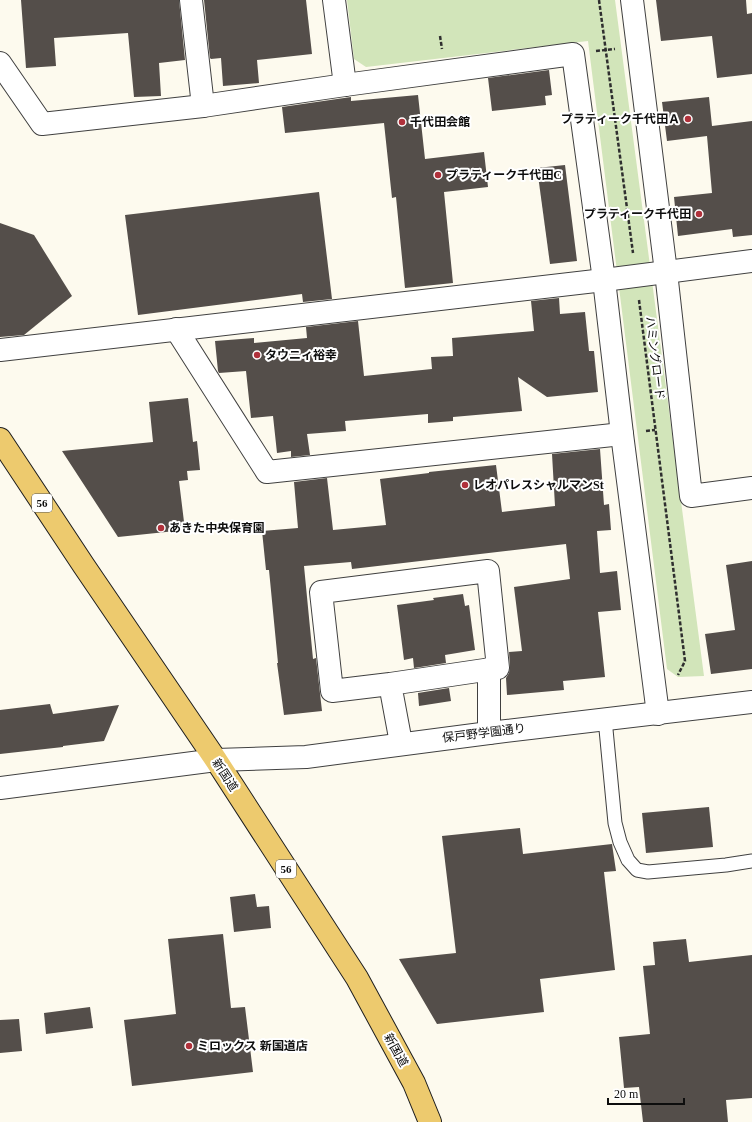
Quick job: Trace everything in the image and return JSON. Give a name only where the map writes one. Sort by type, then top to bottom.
[{"type":"main road","name":"新国道","points":[[0,439],[84,566],[216,760],[357,978],[414,1083],[430,1122]]},
{"type":"street","points":[[191,0],[203,106]]},
{"type":"street","points":[[334,0],[345,85]]},
{"type":"street","points":[[632,0],[666,272],[691,496],[752,488]]},
{"type":"street","points":[[0,63],[42,124],[203,106],[573,54],[604,280],[622,434],[654,672],[658,714]]},
{"type":"street","points":[[0,350],[604,280],[752,261]]},
{"type":"street","points":[[176,329],[267,472],[622,434]]},
{"type":"street","points":[[488,571],[498,668],[390,684],[332,691],[321,592],[488,571]]},
{"type":"street","points":[[489,669],[489,732]]},
{"type":"street","points":[[390,684],[401,744]]},
{"type":"street","name":"保戸野学園通り","points":[[0,788],[216,760],[306,757],[489,732],[658,714],[752,702]]},
{"type":"lane","points":[[605,720],[615,823],[620,842],[628,860],[637,870],[648,872],[726,866],[752,861]]},
{"type":"path","name":"ハミングロード","points":[[599,0],[636,276],[684,661],[677,676]]},
{"type":"path","points":[[573,54],[638,46]]},
{"type":"green space","points":[[347,0],[615,0],[704,676],[678,677],[667,669],[588,41],[366,67],[354,59]]},
{"type":"building","points":[[21,0],[179,0],[185,60],[159,63],[161,96],[134,97],[128,33],[54,38],[56,66],[26,68]]},
{"type":"building","points":[[204,0],[306,0],[312,54],[257,60],[259,83],[223,86],[221,58],[210,58]]},
{"type":"building","points":[[656,0],[746,0],[747,14],[752,13],[752,74],[717,78],[712,36],[661,41]]},
{"type":"building","points":[[549,70],[552,95],[545,96],[546,105],[492,111],[488,78]]},
{"type":"building","points":[[418,95],[425,159],[484,152],[488,187],[444,192],[453,283],[405,288],[396,197],[392,198],[384,123],[285,133],[282,107],[351,97],[351,101]]},
{"type":"building","points":[[709,97],[712,126],[752,121],[752,235],[733,237],[732,229],[678,236],[674,197],[712,193],[707,136],[667,141],[662,102]]},
{"type":"building","points":[[565,165],[577,261],[550,264],[537,168]]},
{"type":"building","points":[[319,192],[332,299],[303,302],[302,294],[138,315],[125,215]]},
{"type":"building","points":[[0,223],[34,235],[72,296],[24,335],[0,337]]},
{"type":"building","points":[[559,298],[560,314],[585,312],[589,351],[594,351],[598,392],[547,397],[518,377],[522,411],[453,417],[453,421],[428,423],[428,414],[345,421],[346,431],[307,434],[310,455],[291,457],[291,451],[277,453],[273,416],[251,418],[246,371],[219,373],[218,371],[215,341],[254,338],[254,343],[307,338],[306,327],[358,321],[364,376],[432,369],[431,357],[453,356],[452,338],[534,331],[531,301]]},
{"type":"building","points":[[188,398],[193,442],[197,441],[200,470],[187,471],[188,480],[179,481],[185,530],[118,537],[62,451],[153,442],[149,402]]},
{"type":"building","points":[[600,449],[604,505],[609,504],[611,530],[597,531],[600,573],[617,571],[621,610],[598,612],[605,677],[563,681],[564,690],[507,695],[506,678],[510,667],[509,652],[522,651],[514,587],[570,579],[566,544],[352,569],[351,562],[304,566],[313,659],[316,658],[322,711],[284,715],[277,663],[269,570],[266,570],[262,531],[298,528],[294,482],[327,478],[333,530],[386,525],[380,479],[496,465],[502,512],[555,506],[552,454]]},
{"type":"building","points":[[752,561],[752,669],[711,674],[705,634],[735,630],[726,565]]},
{"type":"building","points":[[463,594],[465,606],[469,605],[475,650],[445,655],[446,663],[414,668],[413,658],[404,660],[397,605]]},
{"type":"building","points":[[449,688],[451,701],[419,706],[418,693]]},
{"type":"building","points":[[50,704],[53,714],[119,705],[104,741],[0,754],[0,710]]},
{"type":"building","points":[[709,807],[713,847],[646,853],[642,813]]},
{"type":"building","points":[[520,828],[523,854],[612,844],[616,871],[604,872],[615,970],[540,979],[544,1012],[437,1024],[399,959],[456,953],[442,836]]},
{"type":"building","points":[[255,894],[257,907],[269,906],[271,928],[234,932],[230,897]]},
{"type":"building","name":"ミロックス 新国道店","points":[[223,934],[231,1008],[245,1007],[253,1072],[132,1086],[124,1020],[176,1014],[168,939]]},
{"type":"building","points":[[686,939],[689,962],[752,955],[752,1098],[726,1100],[728,1122],[643,1122],[639,1087],[624,1088],[619,1037],[650,1034],[643,966],[655,965],[653,942]]},
{"type":"building","points":[[90,1007],[93,1028],[46,1034],[44,1013]]},
{"type":"building","points":[[19,1019],[22,1051],[0,1053],[0,1020]]},
{"type":"place","name":"プラティーク千代田Ａ","points":[[688,119]]},
{"type":"place","name":"千代田会館","points":[[402,122]]},
{"type":"place","name":"プラティーク千代田C","points":[[438,175]]},
{"type":"place","name":"プラティーク千代田","points":[[699,214]]},
{"type":"place","name":"タウニィ裕幸","points":[[257,355]]},
{"type":"place","name":"レオパレスシャルマンSt","points":[[465,485]]},
{"type":"place","name":"あきた中央保育園","points":[[161,528]]},
{"type":"place","name":"ミロックス 新国道店","points":[[189,1046]]}]
